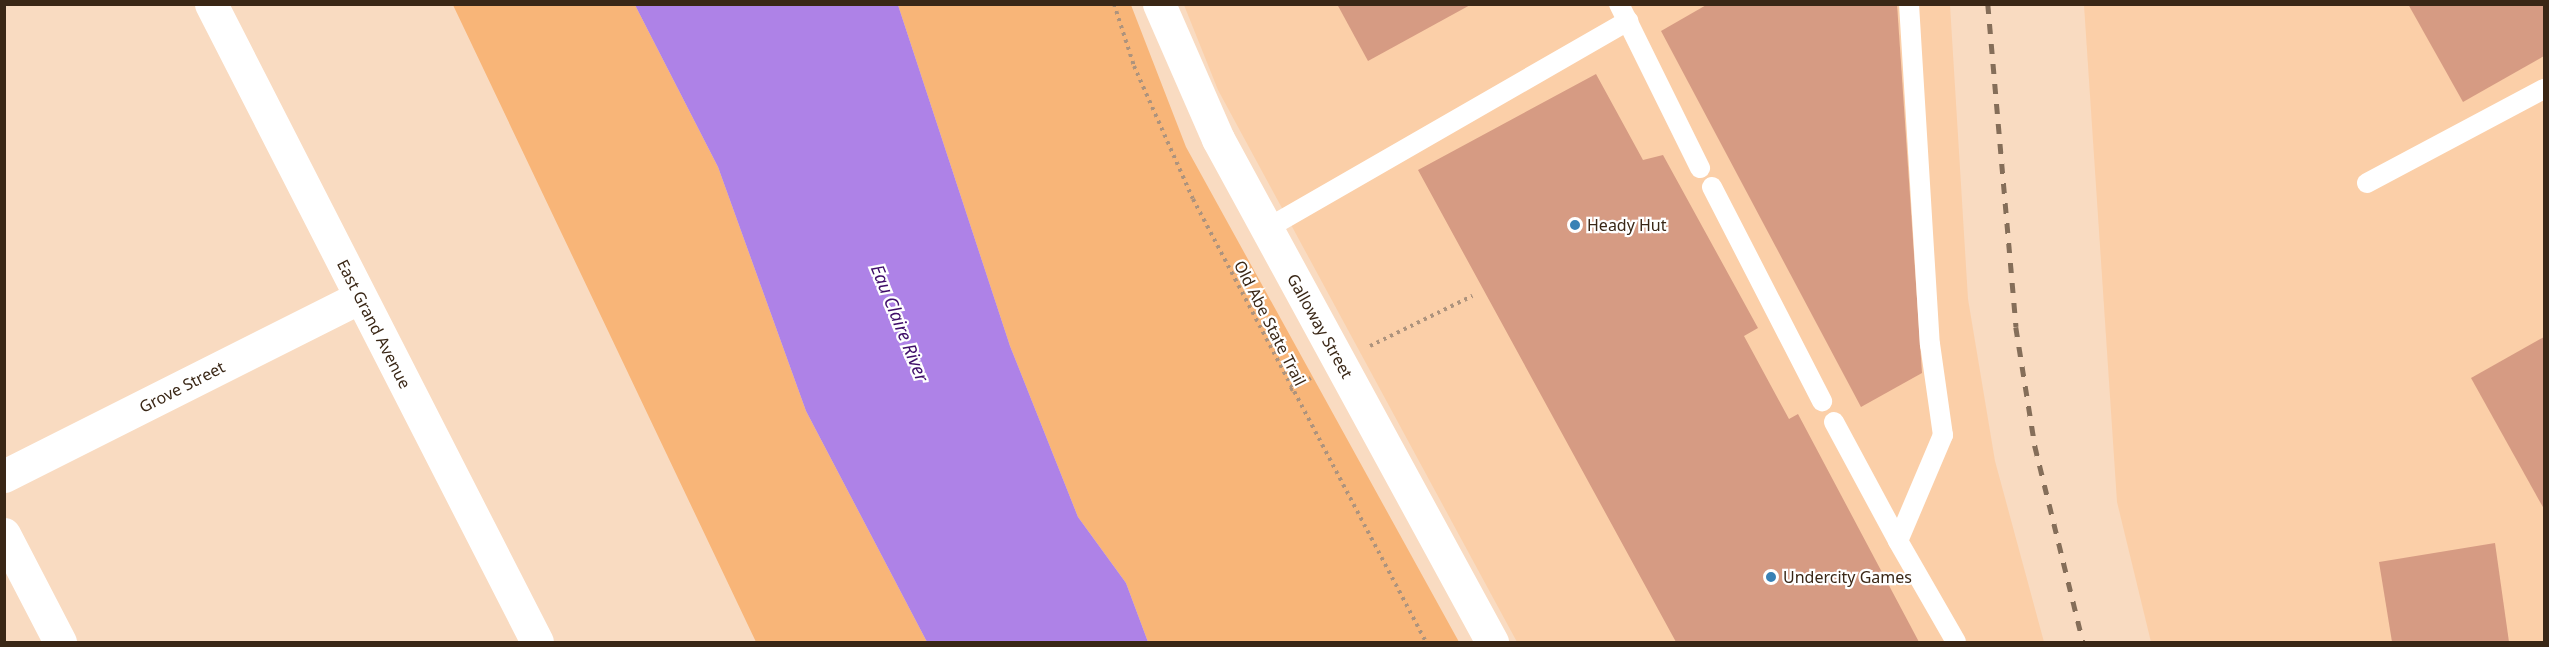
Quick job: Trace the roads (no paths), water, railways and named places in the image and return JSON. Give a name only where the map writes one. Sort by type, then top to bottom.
[{"type":"street","name":"East Grand Avenue","points":[[211,4],[537,642]]},
{"type":"street","name":"Galloway Street","points":[[1159,4],[1218,139],[1492,642]]},
{"type":"street","name":"Grove Street","points":[[4,477],[360,297]]},
{"type":"street","points":[[4,534],[60,642]]},
{"type":"lane","points":[[1898,541],[1943,435],[1930,344],[1910,4]]},
{"type":"lane","points":[[1266,229],[1624,13],[1700,168]]},
{"type":"lane","points":[[2367,183],[2544,89]]},
{"type":"lane","points":[[1712,187],[1822,401]]},
{"type":"lane","points":[[1834,422],[1956,642]]},
{"type":"water","name":"Eau Claire River","points":[[635,5],[898,5],[1010,346],[1078,517],[1126,583],[1148,642],[927,642],[806,411],[718,167]]},
{"type":"railway","points":[[1988,4],[2016,327],[2035,446],[2083,642]]},
{"type":"place","name":"Heady Hut","points":[[1575,225]]},
{"type":"place","name":"Undercity Games","points":[[1771,577]]}]
